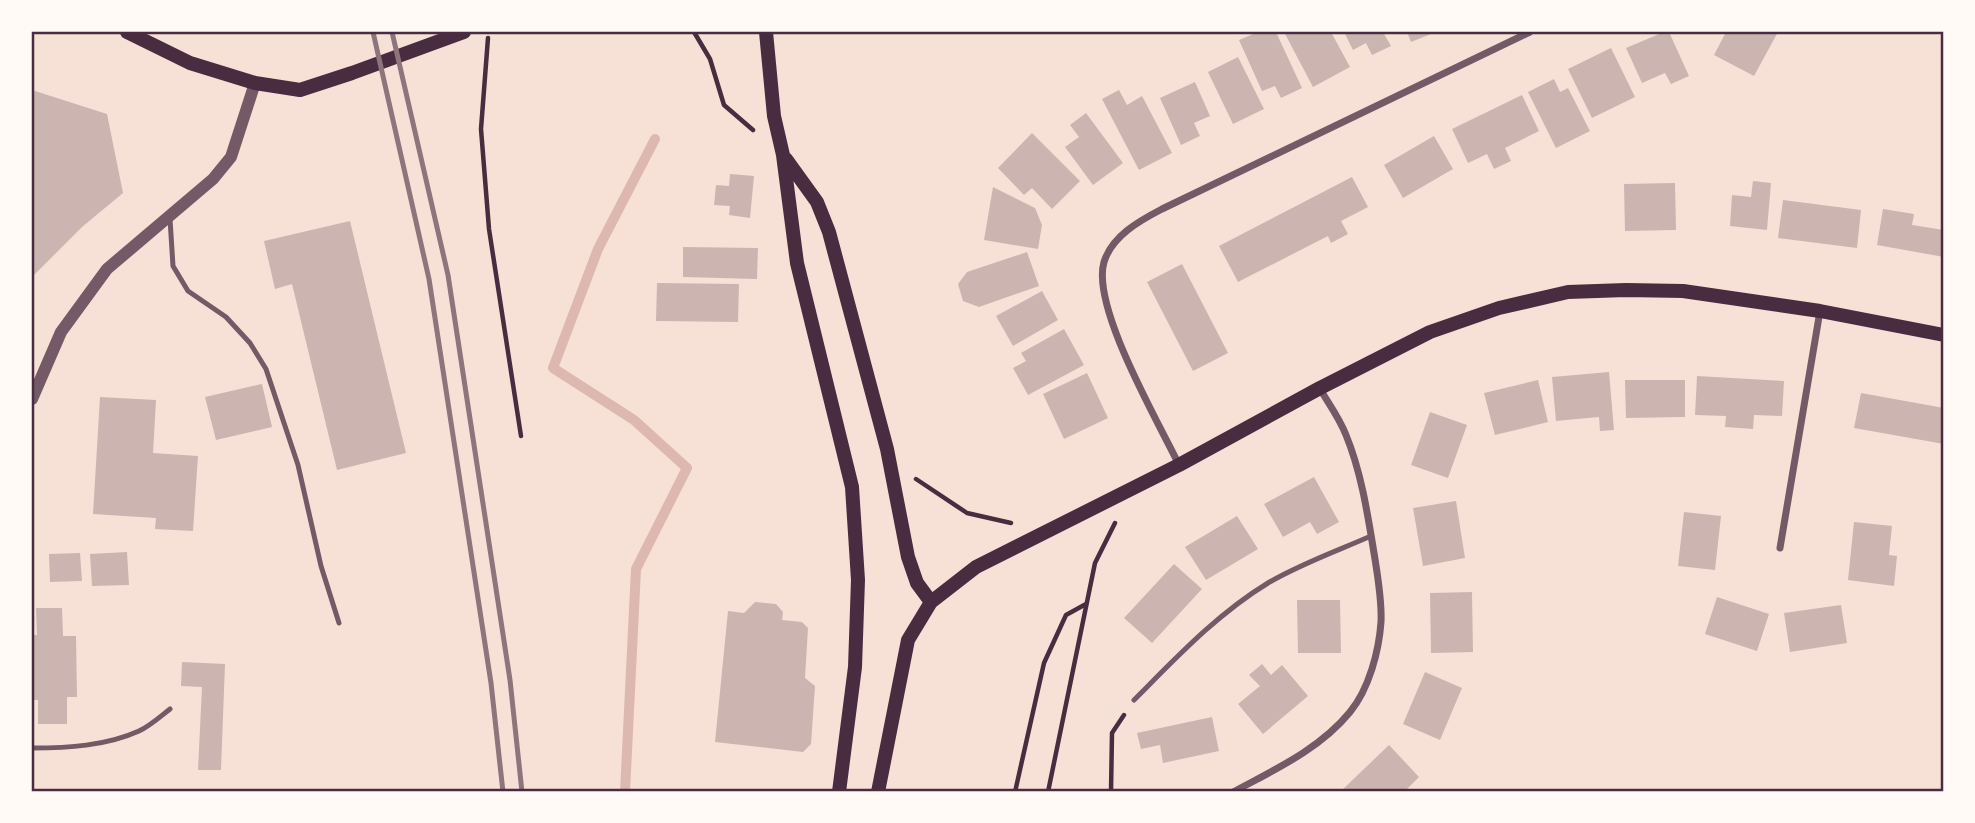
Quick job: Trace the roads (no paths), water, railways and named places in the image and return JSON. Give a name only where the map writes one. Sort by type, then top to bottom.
[{"type":"main road","points":[[127,32],[190,63],[256,83],[300,90],[464,32]]},
{"type":"main road","points":[[766,32],[774,116],[783,155],[797,263],[852,487],[858,580],[855,667],[839,792]]},
{"type":"main road","points":[[783,155],[817,202],[829,232],[889,461],[908,557],[916,583],[931,602]]},
{"type":"main road","points":[[878,792],[908,640],[931,602],[976,567],[1179,465],[1430,332],[1499,308],[1568,292],[1626,290],[1683,291],[1944,335]]},
{"type":"street","points":[[1179,465],[1112,324],[1102,286],[1105,261],[1115,244],[1134,224],[1162,209],[1531,32]]},
{"type":"street","points":[[32,399],[61,332],[107,269],[213,180],[231,157],[256,83]]},
{"type":"street","points":[[1780,548],[1820,312]]},
{"type":"street","points":[[1233,792],[1311,748],[1339,724],[1352,709],[1366,685],[1376,652],[1381,622],[1380,590],[1357,463],[1345,432],[1320,388]]},
{"type":"lane","points":[[170,216],[173,266],[188,291],[226,317],[250,343],[266,369],[298,464],[321,566],[339,623]]},
{"type":"lane","points":[[1134,700],[1210,625],[1242,601],[1270,582],[1371,536]]},
{"type":"lane","points":[[32,748],[61,748],[108,742],[141,730],[170,709]]},
{"type":"waterway","points":[[625,792],[636,569],[687,468],[634,420],[553,368],[598,249],[655,139]]},
{"type":"railway","points":[[373,32],[429,279],[491,683],[503,792]]},
{"type":"railway","points":[[392,32],[448,275],[510,680],[522,792]]}]
